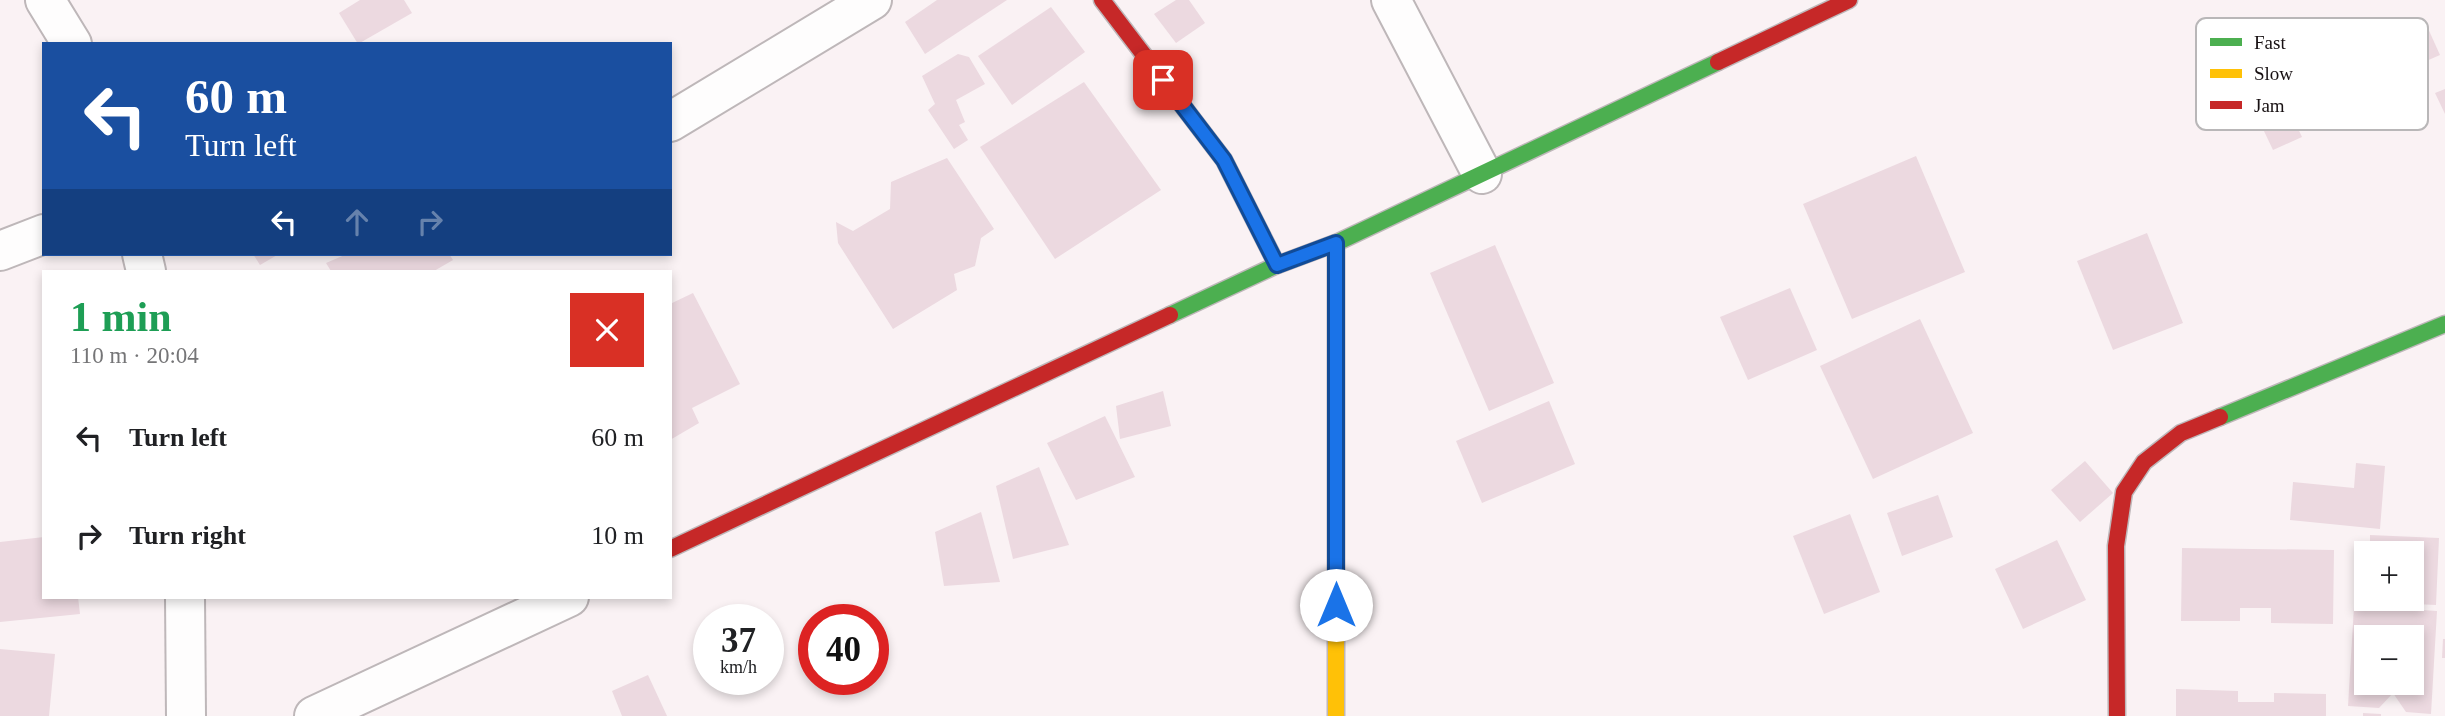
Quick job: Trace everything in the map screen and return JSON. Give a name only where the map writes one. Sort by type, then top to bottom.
[{"type":"street","points":[[45,0],[71,42]]},
{"type":"street","points":[[672,121],[872,0]]},
{"type":"street","points":[[1102,0],[1224,160],[1277,265]]},
{"type":"street","points":[[1391,0],[1482,174]]},
{"type":"street","points":[[672,549],[1277,265],[1336,243],[1849,0]]},
{"type":"street","points":[[0,251],[42,235]]},
{"type":"street","points":[[1336,243],[1336,716]]},
{"type":"street","points":[[2117,716],[2116,546],[2124,492],[2144,462],[2181,433],[2445,324]]},
{"type":"street","points":[[185,599],[186,716]]},
{"type":"street","points":[[314,716],[565,599]]},
{"type":"building","points":[[360,0],[404,0],[412,13],[361,42],[357,42],[339,13]]},
{"type":"building","points":[[937,0],[1007,0],[925,54],[905,22]]},
{"type":"building","points":[[1176,0],[1189,0],[1205,23],[1176,43],[1154,14]]},
{"type":"building","points":[[1051,7],[1085,52],[1012,105],[978,56]]},
{"type":"building","points":[[2428,28],[2440,55],[2428,60]]},
{"type":"building","points":[[958,54],[969,57],[985,84],[956,100],[965,122],[959,125],[968,140],[954,149],[928,110],[935,104],[922,76]]},
{"type":"building","points":[[1084,82],[1161,190],[1055,259],[980,147]]},
{"type":"building","points":[[2445,89],[2445,114],[2435,93]]},
{"type":"building","points":[[2263,130],[2299,130],[2302,137],[2273,150]]},
{"type":"building","points":[[1916,156],[1965,272],[1852,319],[1803,204]]},
{"type":"building","points":[[947,158],[994,229],[981,238],[975,266],[954,274],[957,290],[893,329],[838,243],[836,222],[853,231],[890,209],[891,182]]},
{"type":"building","points":[[2147,233],[2183,323],[2113,350],[2077,261]]},
{"type":"building","points":[[1495,245],[1554,383],[1489,411],[1430,273]]},
{"type":"building","points":[[254,256],[276,256],[260,265]]},
{"type":"building","points":[[342,256],[450,256],[453,260],[436,270],[330,270],[326,263]]},
{"type":"building","points":[[1790,288],[1817,350],[1748,380],[1720,317]]},
{"type":"building","points":[[693,293],[740,384],[692,408],[699,423],[672,439],[672,303]]},
{"type":"building","points":[[1920,319],[1973,433],[1873,479],[1820,366]]},
{"type":"building","points":[[1163,391],[1171,426],[1120,439],[1116,406]]},
{"type":"building","points":[[1549,401],[1575,464],[1482,503],[1456,441]]},
{"type":"building","points":[[1105,416],[1135,477],[1076,500],[1047,443]]},
{"type":"building","points":[[2085,461],[2113,493],[2080,522],[2051,490]]},
{"type":"building","points":[[2356,463],[2385,466],[2380,529],[2290,520],[2293,482],[2354,488]]},
{"type":"building","points":[[1039,467],[1069,545],[1013,559],[996,486]]},
{"type":"building","points":[[1938,495],[1953,537],[1902,556],[1887,513]]},
{"type":"building","points":[[981,512],[1000,582],[944,586],[935,532]]},
{"type":"building","points":[[1850,514],[1880,592],[1824,614],[1793,536]]},
{"type":"building","points":[[2370,535],[2439,538],[2436,605],[2424,604],[2424,541],[2370,541]]},
{"type":"building","points":[[42,537],[42,599],[78,599],[80,614],[0,622],[0,542]]},
{"type":"building","points":[[2057,540],[2086,600],[2023,629],[1995,569]]},
{"type":"building","points":[[2182,548],[2334,550],[2333,624],[2271,623],[2271,608],[2240,608],[2240,621],[2181,621]]},
{"type":"building","points":[[2354,606],[2354,611],[2437,611],[2431,714],[2406,712],[2394,695],[2424,695],[2424,625],[2354,625],[2354,695],[2391,695],[2379,708],[2348,706]]},
{"type":"building","points":[[2445,639],[2445,658],[2442,658]]},
{"type":"building","points":[[0,649],[55,654],[49,716],[0,716]]},
{"type":"building","points":[[648,675],[667,716],[622,716],[612,691]]},
{"type":"building","points":[[2176,689],[2238,691],[2238,702],[2274,702],[2274,693],[2326,694],[2326,716],[2176,716]]},
{"type":"building","points":[[2363,713],[2381,714],[2381,716],[2363,716]]},
{"type":"traffic: fast","points":[[1170,315],[1277,265],[1336,243],[1718,62]]},
{"type":"traffic: fast","points":[[2220,417],[2445,324]]},
{"type":"traffic: slow","points":[[1336,243],[1336,716]]},
{"type":"traffic: jam","points":[[1102,0],[1224,160],[1277,265]]},
{"type":"traffic: jam","points":[[1718,62],[1849,0]]},
{"type":"traffic: jam","points":[[672,548],[1170,315]]},
{"type":"traffic: jam","points":[[2117,716],[2116,546],[2124,492],[2144,462],[2181,433],[2220,417]]},
{"type":"route","points":[[1163,80],[1224,160],[1277,265],[1336,243],[1336,605]]}]
